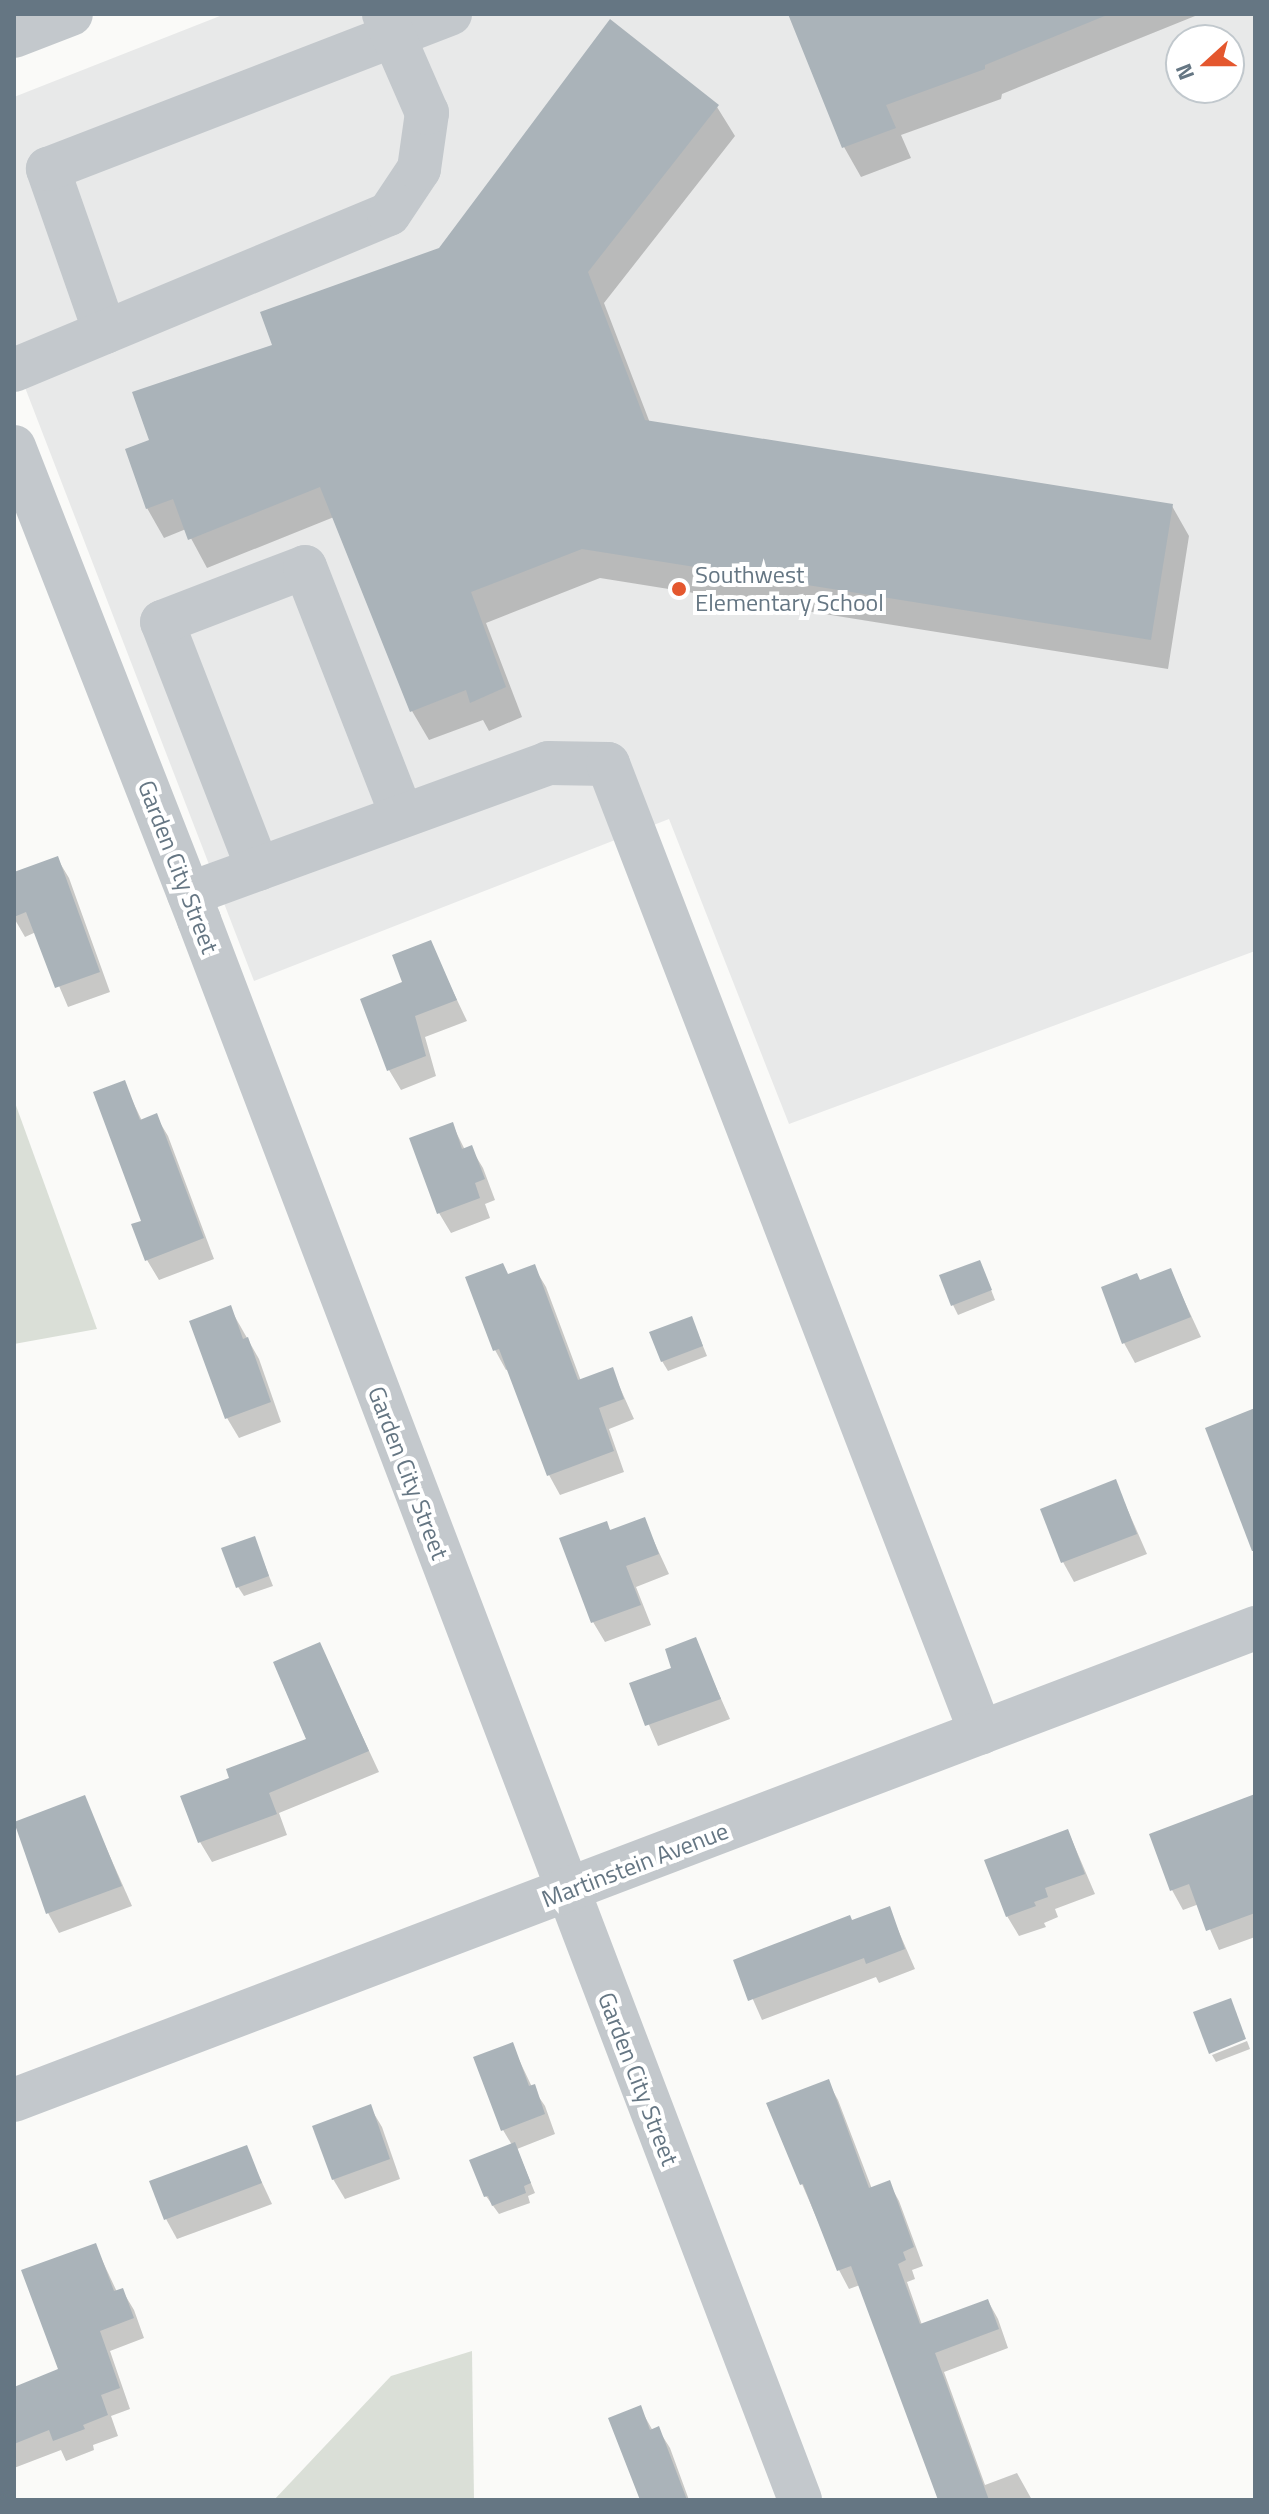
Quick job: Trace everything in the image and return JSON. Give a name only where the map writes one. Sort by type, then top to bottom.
[{"type":"street","points":[[14,36],[71,14]]},
{"type":"street","points":[[105,332],[48,169],[389,25],[450,14]]},
{"type":"street","points":[[14,370],[389,214],[419,169],[427,113],[389,25]]},
{"type":"street","name":"Garden City Street","points":[[14,447],[189,894],[800,2500]]},
{"type":"street","points":[[258,869],[162,622],[305,567],[402,816]]},
{"type":"street","points":[[189,894],[548,763],[608,764],[981,1733]]},
{"type":"street","name":"Martinstein Avenue","points":[[14,2100],[1255,1628]]},
{"type":"shaded area","name":"Southwest Elementary School","points":[[225,14],[1255,14],[1255,951],[789,1124],[669,819],[254,981],[14,359],[14,97]]},
{"type":"shaded area","points":[[14,1100],[97,1329],[14,1344]]},
{"type":"shaded area","points":[[472,2351],[474,2500],[274,2500],[391,2376]]},
{"type":"building","points":[[788,14],[1107,15],[985,65],[985,69],[886,105],[896,128],[842,148]]},
{"type":"building","points":[[610,19],[719,105],[588,272],[645,420],[1173,504],[1151,640],[582,549],[471,592],[506,687],[470,703],[466,690],[410,712],[320,487],[188,540],[173,499],[146,509],[125,449],[149,440],[132,392],[272,345],[260,312],[439,248]]},
{"type":"building","points":[[58,856],[100,972],[55,988],[26,912],[14,917],[14,872]]},
{"type":"building","points":[[431,940],[457,1000],[415,1016],[426,1056],[387,1071],[360,999],[402,982],[392,955]]},
{"type":"building","points":[[125,1080],[140,1120],[157,1113],[204,1238],[145,1261],[131,1224],[141,1221],[93,1092]]},
{"type":"building","points":[[453,1122],[462,1149],[472,1145],[485,1179],[475,1183],[480,1198],[437,1214],[409,1138]]},
{"type":"building","points":[[980,1260],[992,1290],[951,1306],[939,1275]]},
{"type":"building","points":[[503,1263],[508,1274],[535,1264],[578,1380],[613,1367],[624,1399],[599,1408],[614,1451],[547,1476],[499,1349],[493,1351],[465,1277]]},
{"type":"building","points":[[1171,1268],[1191,1317],[1122,1344],[1101,1287],[1137,1273],[1140,1280]]},
{"type":"building","points":[[231,1305],[243,1339],[248,1337],[271,1402],[225,1419],[189,1321]]},
{"type":"building","points":[[692,1316],[703,1346],[661,1362],[649,1332]]},
{"type":"building","points":[[1255,1408],[1255,1551],[1252,1551],[1205,1428]]},
{"type":"building","points":[[1116,1479],[1137,1534],[1061,1563],[1040,1509]]},
{"type":"building","points":[[645,1517],[659,1554],[626,1566],[641,1605],[591,1623],[559,1538],[607,1521],[610,1530]]},
{"type":"building","points":[[255,1536],[269,1576],[236,1588],[221,1548]]},
{"type":"building","points":[[696,1637],[721,1699],[645,1726],[629,1683],[671,1668],[665,1649]]},
{"type":"building","points":[[320,1642],[369,1751],[269,1793],[277,1814],[198,1843],[180,1796],[229,1778],[226,1769],[306,1739],[273,1662]]},
{"type":"building","points":[[1255,1794],[1255,1913],[1206,1931],[1189,1884],[1170,1891],[1149,1834]]},
{"type":"building","points":[[85,1795],[122,1886],[46,1914],[14,1822]]},
{"type":"building","points":[[1068,1829],[1085,1874],[1045,1888],[1048,1897],[1034,1902],[1036,1906],[1006,1917],[984,1860]]},
{"type":"building","points":[[890,1906],[905,1949],[866,1964],[864,1958],[748,2001],[733,1960],[850,1915],[852,1920]]},
{"type":"building","points":[[1231,1998],[1246,2039],[1209,2054],[1193,2012]]},
{"type":"building","points":[[513,2042],[529,2086],[535,2084],[545,2114],[501,2131],[473,2057]]},
{"type":"building","points":[[829,2079],[869,2188],[890,2180],[914,2247],[903,2252],[906,2260],[898,2264],[920,2324],[988,2299],[999,2329],[935,2353],[989,2500],[938,2500],[851,2266],[837,2271],[803,2184],[800,2185],[766,2103]]},
{"type":"building","points":[[371,2104],[390,2159],[332,2180],[312,2126]]},
{"type":"building","points":[[515,2142],[531,2183],[524,2186],[526,2193],[492,2206],[488,2196],[484,2197],[469,2160]]},
{"type":"building","points":[[247,2145],[262,2183],[164,2220],[149,2181]]},
{"type":"building","points":[[96,2243],[114,2291],[123,2288],[134,2318],[100,2331],[120,2388],[101,2395],[108,2415],[83,2425],[85,2429],[53,2441],[49,2430],[14,2444],[14,2387],[58,2369],[21,2270]]},
{"type":"building","points":[[641,2405],[650,2430],[659,2426],[687,2500],[640,2500],[608,2418]]},
{"type":"place","name":"Southwest Elementary School","points":[[679,589]]}]
